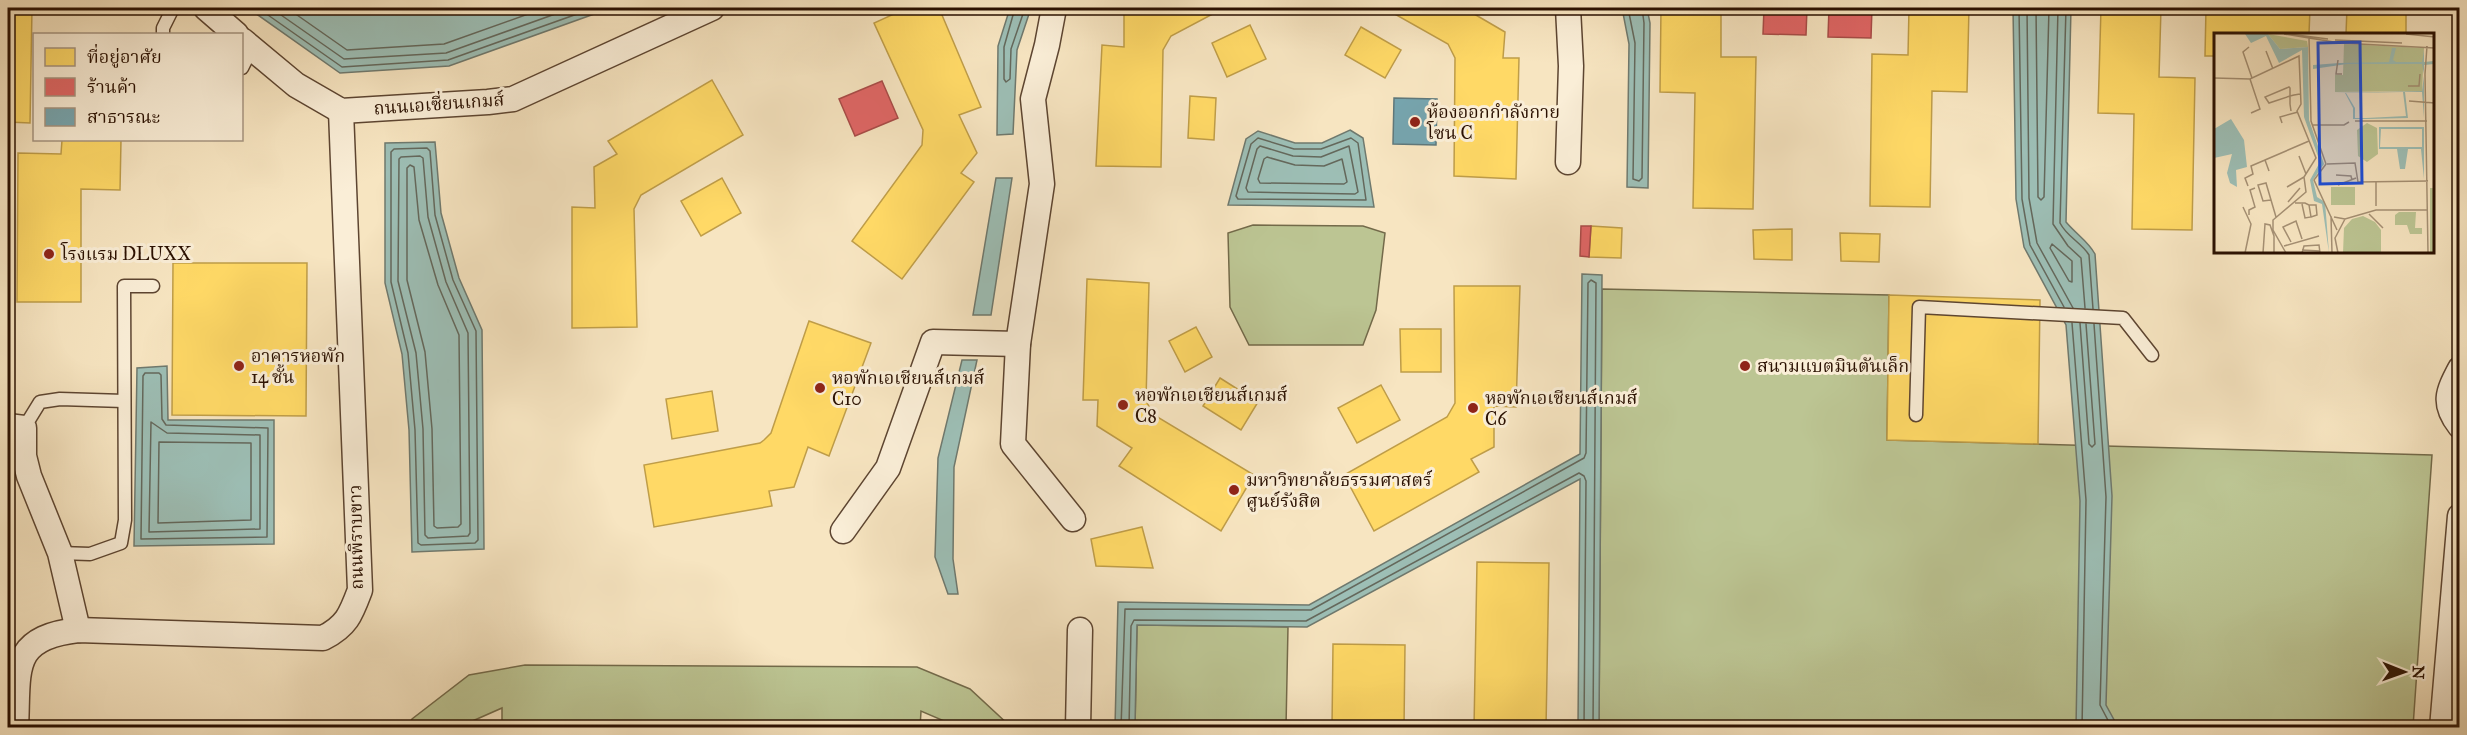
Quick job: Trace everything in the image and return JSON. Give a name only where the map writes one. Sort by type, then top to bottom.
[{"type":"street","points":[[206,8],[229,33]]},
{"type":"street","name":"ถนนเอเซี่ยนเกมส์","points":[[341,111],[513,99],[712,8]]},
{"type":"street","points":[[1054,8],[1033,99],[1041,184],[1018,345],[1013,444],[1073,519]]},
{"type":"street","points":[[1568,8],[1571,66],[1568,162]]},
{"type":"street","points":[[243,48],[296,85],[341,111]]},
{"type":"street","name":"ถนนพิราบขาว","points":[[16,728],[19,669],[28,648],[53,633],[78,630],[323,638],[338,631],[351,614],[360,590],[341,111]]},
{"type":"street","points":[[843,531],[888,468],[933,342],[1018,345]]},
{"type":"street","points":[[2460,369],[2448,392],[2451,415],[2460,426]]},
{"type":"street","points":[[16,427],[29,476],[60,553],[78,630]]},
{"type":"street","points":[[2442,728],[2460,516]]},
{"type":"street","points":[[1078,728],[1080,630]]},
{"type":"lane","points":[[163,33],[163,28],[173,8]]},
{"type":"lane","points":[[60,553],[90,554],[121,543],[124,520],[124,286],[153,286]]},
{"type":"lane","points":[[1916,415],[1919,307],[2123,318],[2152,355]]},
{"type":"lane","points":[[16,427],[40,402],[60,399],[124,401]]},
{"type":"green space","points":[[1253,225],[1363,226],[1385,233],[1376,310],[1363,345],[1249,345],[1230,307],[1228,233]]},
{"type":"green space","points":[[1602,289],[1889,295],[1887,440],[2432,455],[2413,727],[1599,728]]},
{"type":"green space","points":[[1137,625],[1288,627],[1286,727],[1135,728]]},
{"type":"green space","points":[[525,665],[917,667],[970,689],[1011,727],[958,727],[921,711],[920,728],[502,728],[502,708],[463,727],[407,727],[412,719],[469,675]]},
{"type":"water","points":[[248,8],[611,8],[449,66],[340,73]]},
{"type":"water","points":[[1010,8],[1031,8],[1017,50],[1013,134],[997,135],[998,46]]},
{"type":"water","points":[[1622,8],[1647,8],[1650,23],[1648,188],[1627,187],[1629,44]]},
{"type":"water","points":[[2013,8],[2071,8],[2066,222],[2095,254],[2112,496],[2106,705],[2118,727],[2076,727],[2080,501],[2066,325],[2024,247],[2016,199]]},
{"type":"water","points":[[1350,130],[1363,138],[1374,207],[1228,205],[1246,139],[1258,131],[1295,143],[1322,143]]},
{"type":"water","points":[[435,142],[441,213],[459,278],[482,330],[484,549],[412,552],[409,430],[402,354],[385,283],[385,143]]},
{"type":"water","points":[[996,178],[1012,178],[991,315],[973,315]]},
{"type":"water","points":[[1582,274],[1602,275],[1599,727],[1578,727],[1580,479],[1307,627],[1137,625],[1135,727],[1115,727],[1118,602],[1309,605],[1580,454]]},
{"type":"water","points":[[962,360],[977,360],[954,467],[953,559],[958,594],[948,594],[935,557],[938,458]]},
{"type":"water","points":[[167,366],[168,420],[274,420],[274,544],[134,546],[137,368]]},
{"type":"building: ที่อยู่อาศัย","points":[[8,8],[32,8],[30,123],[8,122]]},
{"type":"building: ที่อยู่อาศัย","points":[[907,8],[939,8],[981,107],[959,115],[977,153],[961,173],[974,182],[902,279],[852,241],[922,145],[923,130],[874,23]]},
{"type":"building: ที่อยู่อาศัย","points":[[1124,8],[1224,8],[1171,36],[1163,50],[1161,167],[1096,166],[1102,45],[1124,47]]},
{"type":"building: ที่อยู่อาศัย","points":[[1384,8],[1472,8],[1469,11],[1505,32],[1503,58],[1519,58],[1516,179],[1454,176],[1455,58],[1448,44]]},
{"type":"building: ที่อยู่อาศัย","points":[[1661,8],[1721,8],[1721,57],[1756,57],[1753,209],[1693,208],[1695,93],[1660,92]]},
{"type":"building: ที่อยู่อาศัย","points":[[1909,8],[1969,8],[1967,92],[1932,91],[1930,207],[1870,206],[1872,54],[1908,55]]},
{"type":"building: ที่อยู่อาศัย","points":[[2101,8],[2161,8],[2159,77],[2195,78],[2192,230],[2132,229],[2134,114],[2098,113]]},
{"type":"building: ที่อยู่อาศัย","points":[[2206,8],[2310,8],[2309,33],[2214,33],[2214,56],[2205,56]]},
{"type":"building: ที่อยู่อาศัย","points":[[2347,8],[2406,8],[2406,33],[2346,33]]},
{"type":"building: ที่อยู่อาศัย","points":[[1250,25],[1266,59],[1227,77],[1212,43]]},
{"type":"building: ที่อยู่อาศัย","points":[[1361,27],[1401,50],[1385,78],[1345,55]]},
{"type":"building: ที่อยู่อาศัย","points":[[712,80],[743,135],[641,195],[634,209],[637,327],[572,328],[572,207],[595,208],[594,167],[617,154],[608,141]]},
{"type":"building: ที่อยู่อาศัย","points":[[1190,96],[1216,98],[1214,140],[1188,138]]},
{"type":"building: ที่อยู่อาศัย","name":"โรงแรม DLUXX","points":[[62,141],[121,141],[120,190],[81,189],[81,302],[17,302],[18,153],[61,154]]},
{"type":"building: ที่อยู่อาศัย","points":[[722,178],[741,213],[701,236],[681,201]]},
{"type":"building: ที่อยู่อาศัย","points":[[1591,226],[1622,228],[1621,258],[1589,257]]},
{"type":"building: ที่อยู่อาศัย","points":[[1792,229],[1792,260],[1754,259],[1753,230]]},
{"type":"building: ที่อยู่อาศัย","points":[[1840,233],[1880,234],[1879,262],[1841,261]]},
{"type":"building: ที่อยู่อาศัย","name":"อาคารหอพัก 14 ชั้น","points":[[173,263],[307,263],[306,416],[172,415]]},
{"type":"building: ที่อยู่อาศัย","name":"หอพักเอเชียนส์เกมส์ C8","points":[[1087,279],[1149,283],[1146,401],[1154,415],[1254,475],[1221,531],[1119,466],[1132,448],[1097,426],[1098,400],[1083,400]]},
{"type":"building: ที่อยู่อาศัย","name":"หอพักเอเชียนส์เกมส์ C6","points":[[1454,286],[1520,286],[1516,407],[1494,406],[1494,447],[1471,459],[1479,472],[1374,531],[1344,475],[1447,417],[1455,403]]},
{"type":"building: ที่อยู่อาศัย","points":[[1889,295],[2040,300],[2038,444],[1887,440]]},
{"type":"building: ที่อยู่อาศัย","name":"หอพักเอเชียนส์เกมส์ C10","points":[[809,321],[871,343],[829,456],[808,447],[794,487],[769,491],[772,506],[654,527],[644,465],[760,443],[764,440],[771,433]]},
{"type":"building: ที่อยู่อาศัย","points":[[1196,327],[1212,357],[1185,372],[1169,341]]},
{"type":"building: ที่อยู่อาศัย","points":[[1400,329],[1441,329],[1441,372],[1401,372]]},
{"type":"building: ที่อยู่อาศัย","points":[[1220,378],[1258,402],[1241,430],[1203,406]]},
{"type":"building: ที่อยู่อาศัย","points":[[1381,385],[1400,420],[1357,443],[1338,408]]},
{"type":"building: ที่อยู่อาศัย","points":[[712,391],[718,431],[672,439],[666,399]]},
{"type":"building: ที่อยู่อาศัย","points":[[1142,527],[1153,568],[1096,566],[1091,539]]},
{"type":"building: ที่อยู่อาศัย","points":[[1477,562],[1549,563],[1546,728],[1474,728]]},
{"type":"building: ที่อยู่อาศัย","points":[[1333,644],[1405,645],[1404,728],[1332,728]]},
{"type":"building: ร้านค้า","points":[[1764,8],[1807,8],[1806,35],[1763,34]]},
{"type":"building: ร้านค้า","points":[[1829,8],[1872,8],[1871,38],[1828,37]]},
{"type":"building: ร้านค้า","points":[[882,81],[898,118],[855,136],[839,99]]},
{"type":"building: ร้านค้า","points":[[1581,226],[1591,226],[1589,257],[1580,256]]},
{"type":"building: สาธารณะ","name":"ห้องออกกำลังกาย โซน C","points":[[1394,98],[1437,99],[1436,145],[1393,144]]},
{"type":"place","name":"ห้องออกกำลังกาย โซน C","points":[[1415,122]]},
{"type":"place","name":"โรงแรม DLUXX","points":[[49,254]]},
{"type":"place","name":"อาคารหอพัก 14 ชั้น","points":[[239,366]]},
{"type":"place","name":"สนามแบตมินตันเล็ก","points":[[1745,366]]},
{"type":"place","name":"หอพักเอเชียนส์เกมส์ C10","points":[[820,388]]},
{"type":"place","name":"หอพักเอเชียนส์เกมส์ C8","points":[[1123,405]]},
{"type":"place","name":"หอพักเอเชียนส์เกมส์ C6","points":[[1473,408]]},
{"type":"place","name":"มหาวิทยาลัยธรรมศาสตร์ ศูนย์รังสิต","points":[[1234,490]]}]
